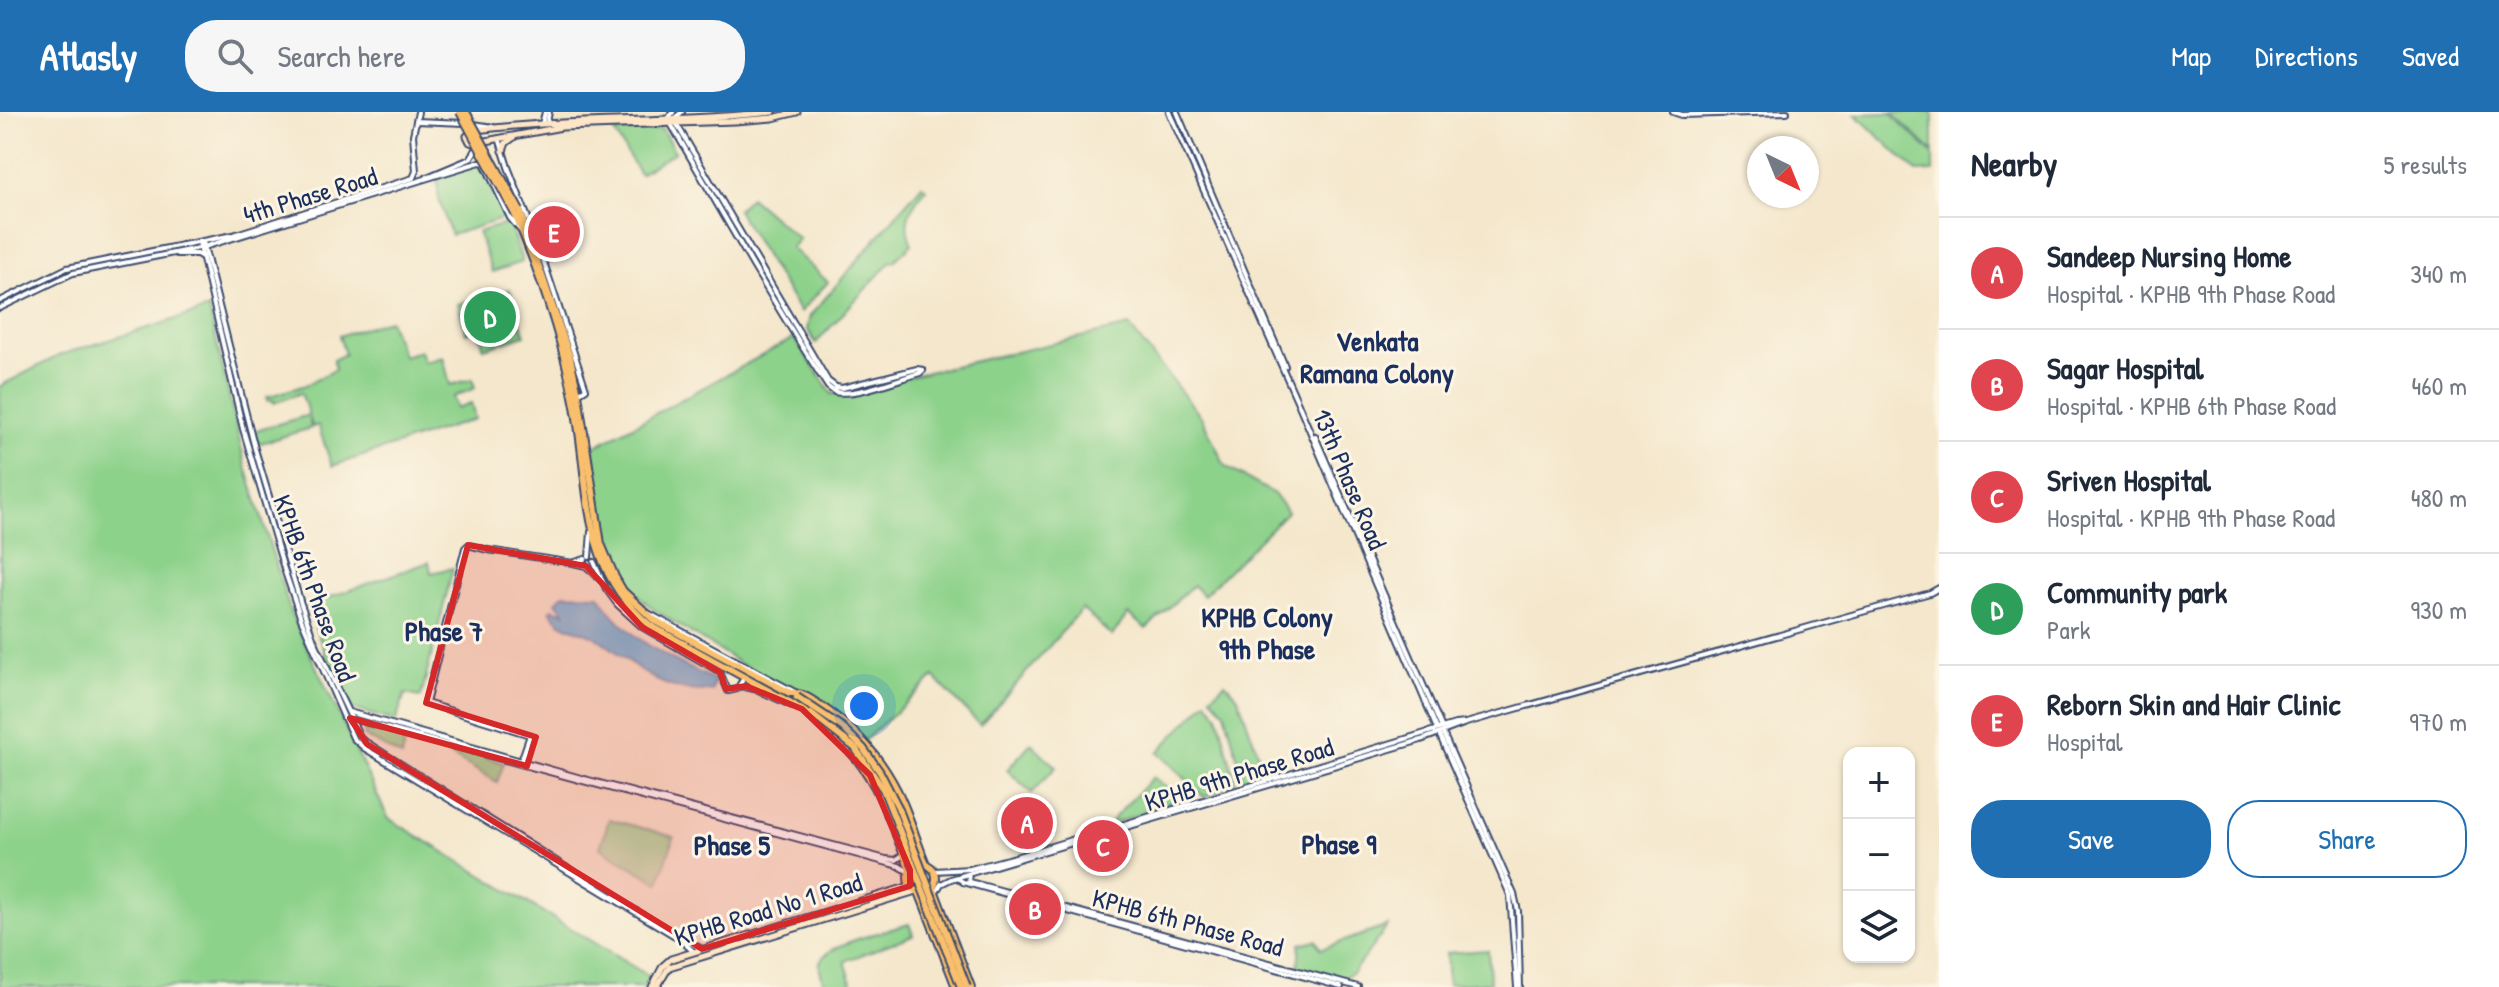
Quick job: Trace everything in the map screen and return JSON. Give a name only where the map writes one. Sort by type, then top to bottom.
[{"type":"main road","points":[[460,112],[518,212],[574,400],[591,530],[616,591],[637,614],[667,636],[811,714],[855,748],[877,778],[903,834],[964,987]]},
{"type":"main road","points":[[466,112],[518,212],[559,322],[578,394],[601,544],[623,591],[646,613],[679,634],[836,716],[865,744],[898,792],[926,864],[934,871],[934,890],[964,987]]},
{"type":"main road","points":[[544,126],[472,143],[467,136],[475,130],[496,127],[773,112]]},
{"type":"main road","points":[[672,119],[773,118],[797,112]]},
{"type":"main road","points":[[503,152],[506,143],[518,134]]},
{"type":"main road","points":[[795,695],[849,734],[869,755],[886,783],[898,807],[964,987]]},
{"type":"main road","points":[[800,708],[841,741],[876,787],[904,853],[915,889],[964,987]]},
{"type":"main road","points":[[895,830],[910,824]]},
{"type":"main road","points":[[909,871],[917,864],[926,864]]},
{"type":"main road","points":[[654,987],[669,967],[915,889],[934,890]]},
{"type":"main road","name":"KPHB Road No 1 Road","points":[[654,987],[666,962],[915,889]]},
{"type":"street","points":[[420,112],[416,121],[496,127]]},
{"type":"street","points":[[544,126],[547,112]]},
{"type":"street","points":[[682,112],[672,119],[707,182],[835,389],[844,393],[872,387],[923,370],[835,389]]},
{"type":"street","name":"13th Phase Road","points":[[1169,112],[1275,347]]},
{"type":"street","name":"13th Phase Road","points":[[1177,112],[1389,613],[1514,894],[1518,911],[1518,987]]},
{"type":"street","points":[[1673,112],[1682,115],[1787,112]]},
{"type":"street","name":"4th Phase Road","points":[[201,245],[413,178],[416,171],[413,135],[416,121]]},
{"type":"street","points":[[497,138],[537,241],[586,389],[578,394]]},
{"type":"street","name":"4th Phase Road","points":[[426,178],[470,159],[475,147],[497,138]]},
{"type":"street","name":"4th Phase Road","points":[[201,245],[484,163],[503,152]]},
{"type":"street","points":[[484,163],[510,218],[524,235]]},
{"type":"street","points":[[0,308],[73,273],[201,245]]},
{"type":"street","points":[[0,301],[67,268],[201,245]]},
{"type":"street","name":"KPHB 6th Phase Road","points":[[201,245],[258,485],[298,604],[346,714],[353,738],[364,748],[680,939],[694,952]]},
{"type":"street","name":"KPHB 6th Phase Road","points":[[201,245],[298,604]]},
{"type":"street","points":[[174,253],[202,257]]},
{"type":"street","points":[[586,566],[590,559],[591,530]]},
{"type":"street","points":[[521,762],[530,735],[426,703],[467,546],[586,566],[601,580]]},
{"type":"street","points":[[573,563],[590,559]]},
{"type":"street","points":[[590,559],[617,604],[638,624],[720,672],[730,692],[747,679]]},
{"type":"street","name":"KPHB 9th Phase Road","points":[[934,890],[957,877],[1456,726],[1939,588]]},
{"type":"street","name":"KPHB 9th Phase Road","points":[[1930,593],[1939,595]]},
{"type":"street","points":[[739,687],[746,686],[800,708]]},
{"type":"street","name":"KPHB 6th Phase Road","points":[[346,714],[909,871]]},
{"type":"street","name":"KPHB 6th Phase Road","points":[[346,714],[367,744],[702,949]]},
{"type":"street","name":"KPHB 9th Phase Road","points":[[934,871],[970,869],[1015,857],[1440,731]]},
{"type":"street","name":"KPHB 6th Phase Road","points":[[521,762],[886,859],[896,860],[904,853]]},
{"type":"street","name":"KPHB 6th Phase Road","points":[[968,875],[970,882],[1358,987]]},
{"type":"street","name":"KPHB 6th Phase Road","points":[[957,877],[963,882],[1086,918],[1341,987]]},
{"type":"highlighted area","points":[[468,545],[586,566],[642,627],[720,672],[726,689],[746,686],[802,709],[870,775],[910,870],[910,886],[702,949],[367,744],[350,718],[527,766],[536,737],[426,703]]},
{"type":"green space","points":[[1933,112],[1933,152],[1892,113]]},
{"type":"green space","points":[[1890,113],[1933,154],[1933,171],[1917,172],[1855,114]]},
{"type":"green space","points":[[662,129],[675,152],[640,174],[614,132]]},
{"type":"green space","points":[[479,165],[502,210],[502,219],[451,235],[439,200],[437,179]]},
{"type":"green space","points":[[922,185],[926,189],[909,215],[907,229],[912,244],[890,262],[816,343],[807,329],[810,316]]},
{"type":"green space","points":[[750,197],[799,239],[791,248],[828,282],[800,312],[737,210]]},
{"type":"green space","points":[[509,223],[522,262],[492,272],[478,232]]},
{"type":"green space","points":[[510,289],[525,335],[484,348],[478,329],[466,333],[458,304]]},
{"type":"green space","points":[[209,309],[244,460],[291,614],[388,818],[650,977],[644,987],[0,987],[0,386],[60,355]]},
{"type":"green space","points":[[389,320],[403,356],[420,351],[424,362],[443,357],[450,385],[472,379],[475,388],[453,397],[457,408],[471,403],[475,419],[332,466],[318,425],[313,427],[309,418],[311,428],[258,444],[254,431],[309,415],[301,393],[274,403],[267,397],[306,385],[335,370],[333,360],[345,354],[339,336]]},
{"type":"green space","points":[[1129,326],[1202,418],[1225,466],[1274,494],[1287,512],[1203,596],[1193,585],[1146,629],[1128,614],[1112,636],[1082,609],[980,725],[934,677],[864,741],[656,611],[624,577],[614,557],[602,516],[594,447],[794,338],[832,394]]},
{"type":"green space","points":[[429,562],[431,573],[453,568],[421,697],[405,694],[396,721],[349,708],[307,605]]},
{"type":"green space","points":[[1225,683],[1238,697],[1266,776],[1244,781],[1225,712],[1211,696]]},
{"type":"green space","points":[[1207,701],[1218,715],[1236,784],[1204,797],[1158,752]]},
{"type":"green space","points":[[367,724],[406,735],[402,757],[364,736]]},
{"type":"green space","points":[[431,741],[504,763],[497,782],[435,746]]},
{"type":"green space","points":[[1031,743],[1056,767],[1032,793],[1007,770]]},
{"type":"green space","points":[[1153,777],[1180,799],[1113,824],[1112,820]]},
{"type":"green space","points":[[609,819],[674,837],[659,883],[600,848]]},
{"type":"green space","points":[[909,924],[913,935],[845,961],[853,987],[826,987],[820,965],[825,955],[846,943]]},
{"type":"green space","points":[[1388,926],[1353,972],[1341,979],[1298,968],[1300,944],[1316,940],[1321,949]]},
{"type":"green space","points":[[1488,950],[1490,982],[1448,985],[1446,953]]},
{"type":"water","points":[[563,594],[599,595],[635,636],[715,680],[712,691],[676,688],[661,682],[597,638],[562,624],[550,611],[565,613],[556,602]]},
{"type":"place","name":"Reborn Skin and Hair Clinic","points":[[554,232]]},
{"type":"place","name":"Community park","points":[[490,317]]},
{"type":"place","name":"Sandeep Nursing Home","points":[[1027,823]]},
{"type":"place","name":"Sriven Hospital","points":[[1103,846]]},
{"type":"place","name":"Sagar Hospital","points":[[1035,909]]},
{"type":"district","name":"Venkata Ramana Colony","points":[[1377,357]]},
{"type":"district","name":"Phase 7","points":[[444,631]]},
{"type":"district","name":"KPHB Colony 9th Phase","points":[[1267,633]]},
{"type":"district","name":"Phase 9","points":[[1339,844]]},
{"type":"district","name":"Phase 5","points":[[732,845]]}]
